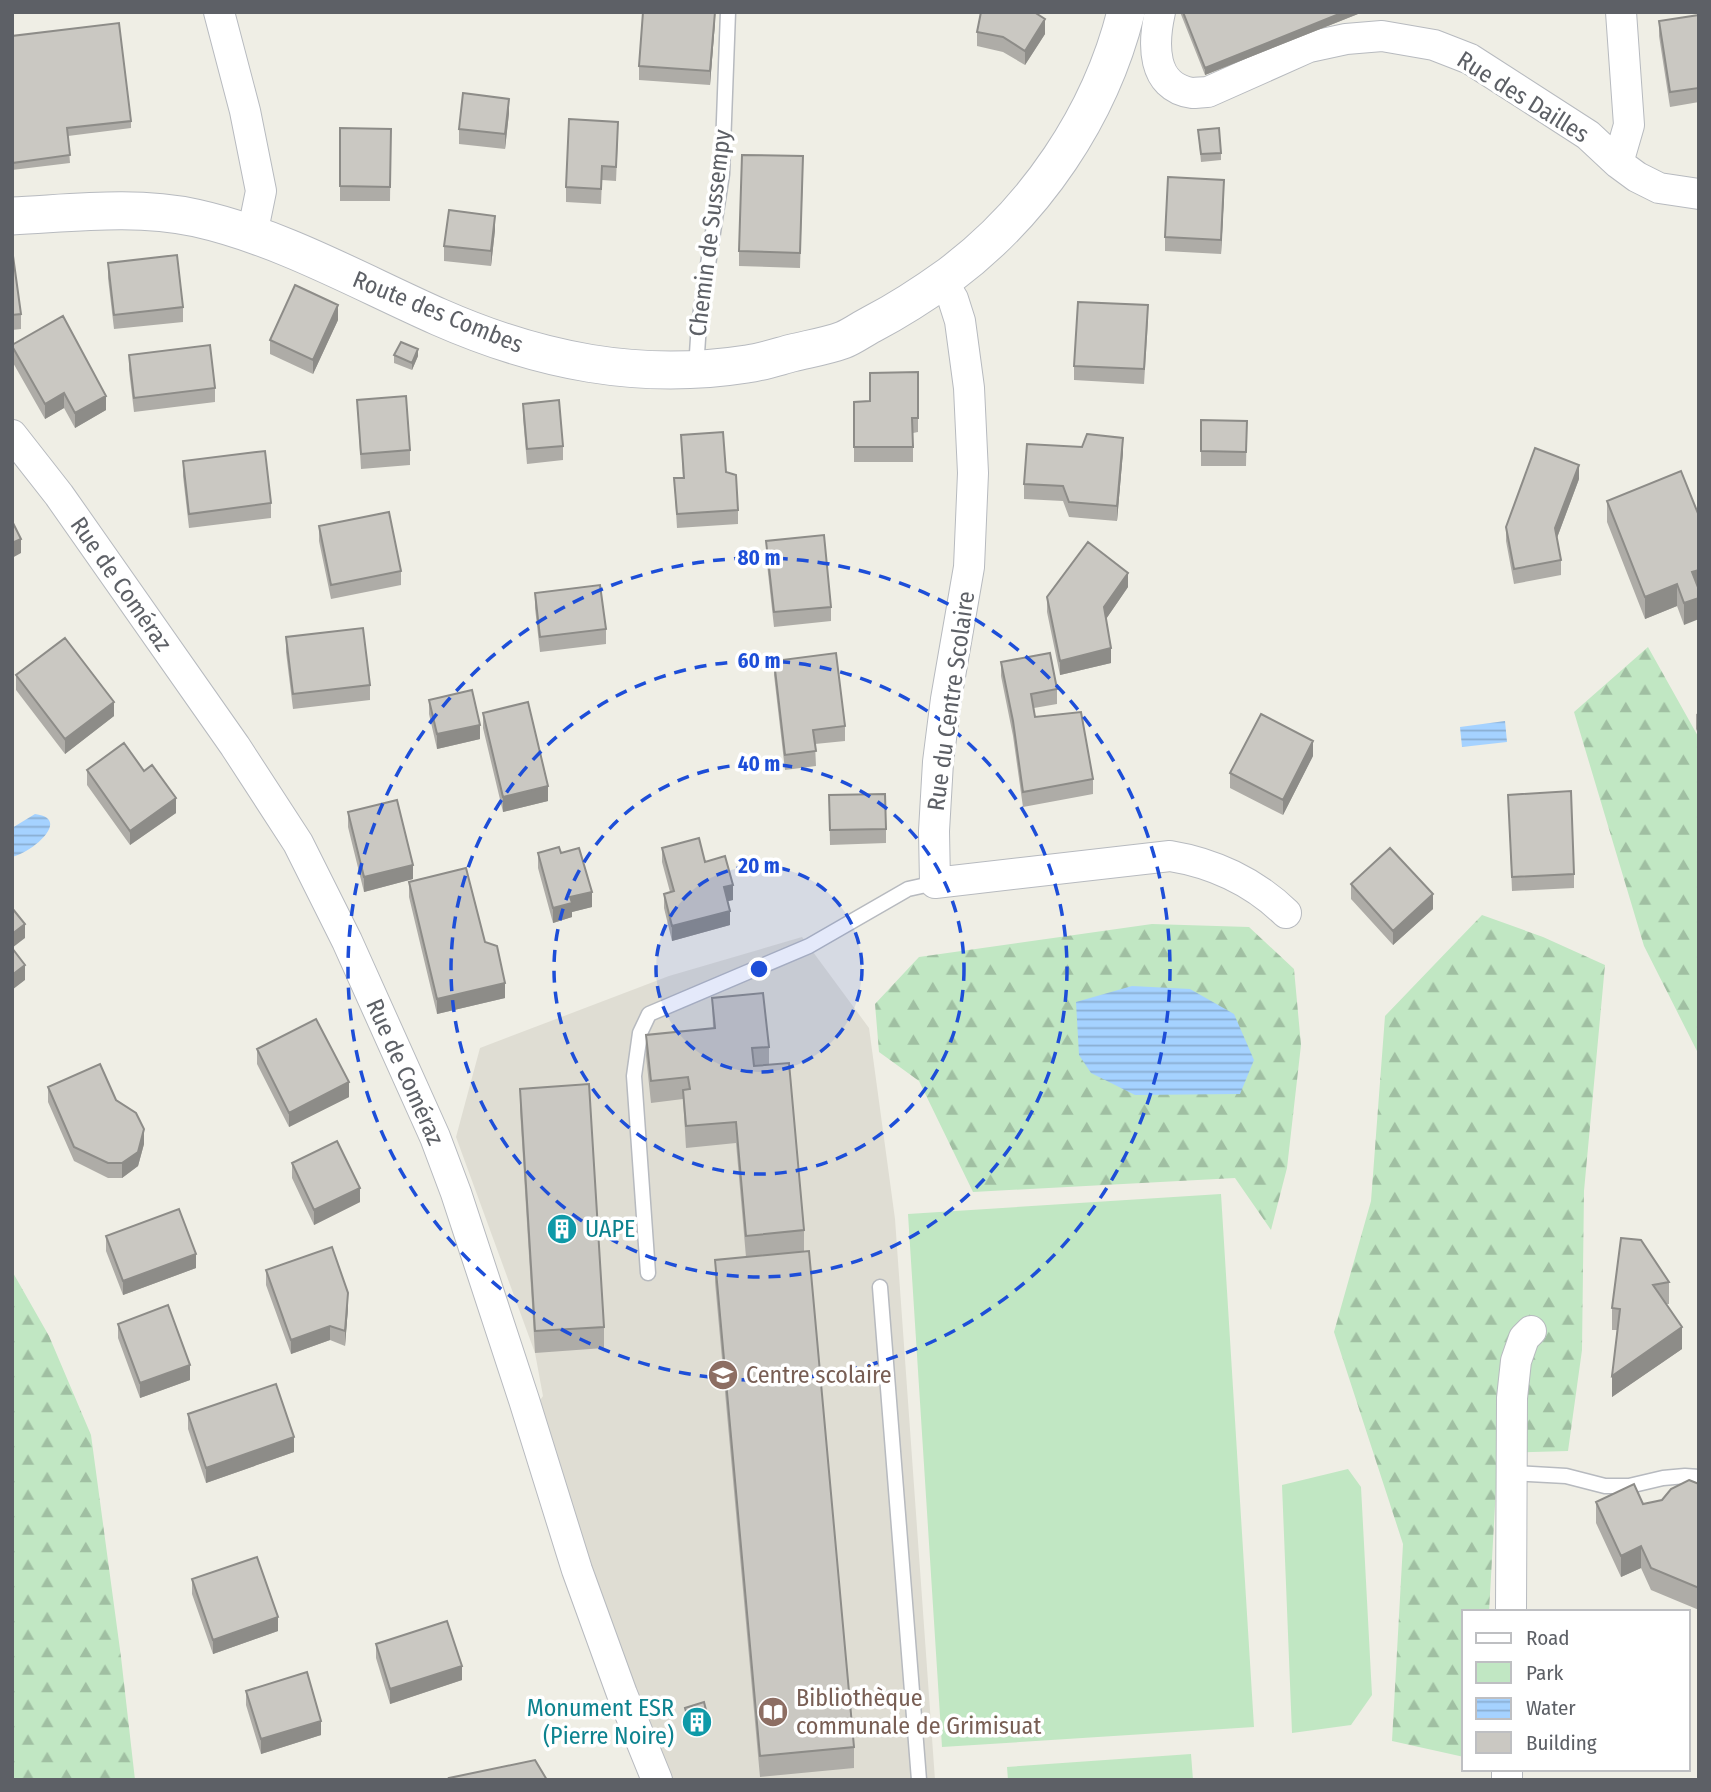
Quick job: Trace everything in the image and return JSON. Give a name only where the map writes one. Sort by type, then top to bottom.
[{"type":"street","points":[[219,12],[245,111],[261,191],[252,235]]},
{"type":"street","name":"Route des Combes","points":[[12,216],[137,210],[194,218],[252,235],[305,256],[443,319],[523,348],[595,365],[645,370],[695,370],[750,364],[844,339],[914,300],[979,252],[1011,220],[1060,159],[1084,120],[1106,73],[1126,12]]},
{"type":"street","name":"Rue des Dailles","points":[[1160,12],[1155,49],[1160,70],[1173,87],[1192,93],[1208,92],[1309,47],[1346,39],[1382,36],[1434,44],[1470,59],[1588,135],[1637,177],[1659,188],[1699,194]]},
{"type":"street","points":[[1618,163],[1629,125],[1621,12]]},
{"type":"street","name":"Rue du Centre Scolaire","points":[[935,883],[934,831],[938,762],[969,567],[973,473],[969,388],[961,330],[953,299],[942,281]]},
{"type":"street","name":"Rue de Coméraz","points":[[12,435],[59,495],[235,746],[298,844],[347,940],[435,1137],[629,1692],[657,1780]]},
{"type":"street","points":[[935,883],[1170,856],[1211,866],[1246,882],[1272,899],[1286,913]]},
{"type":"street","points":[[1511,1610],[1513,1398],[1516,1361],[1524,1339],[1531,1331]]},
{"type":"lane","name":"Chemin de Sussempy","points":[[695,370],[699,323],[722,174],[728,12]]},
{"type":"lane","points":[[648,1273],[634,1076],[640,1033],[649,1014],[809,946],[908,889],[935,883]]},
{"type":"lane","points":[[880,1287],[919,1780]]},
{"type":"lane","points":[[1513,1473],[1566,1476],[1605,1486],[1629,1486],[1662,1478],[1699,1477]]},
{"type":"shaded area","name":"Centre scolaire","points":[[802,937],[869,1028],[895,1219],[935,1780],[673,1780],[636,1691],[578,1530],[538,1403],[543,1396],[535,1353],[456,1137],[480,1048],[669,976]]},
{"type":"green space","points":[[1648,647],[1699,738],[1699,1055],[1644,946],[1574,712]]},
{"type":"green space","points":[[1482,915],[1543,937],[1605,965],[1584,1191],[1582,1350],[1568,1451],[1498,1453],[1489,1610],[1462,1610],[1462,1757],[1392,1741],[1403,1544],[1334,1332],[1371,1201],[1385,1016]]},
{"type":"green space","points":[[1152,924],[1249,927],[1294,969],[1301,1045],[1287,1168],[1271,1230],[1235,1178],[973,1192],[919,1081],[879,1052],[875,1004],[919,957]]},
{"type":"green space","points":[[1221,1194],[1254,1727],[942,1747],[908,1214]]},
{"type":"green space","points":[[12,1271],[49,1336],[91,1435],[135,1780],[12,1780]]},
{"type":"green space","points":[[1348,1469],[1361,1487],[1372,1695],[1351,1725],[1292,1733],[1282,1485]]},
{"type":"green space","points":[[1191,1754],[1193,1780],[1008,1780],[1007,1767]]},
{"type":"water","points":[[1505,721],[1507,742],[1462,747],[1460,727]]},
{"type":"water","points":[[35,814],[46,817],[50,822],[49,829],[29,850],[12,857],[12,828]]},
{"type":"water","points":[[1132,986],[1190,989],[1234,1014],[1254,1060],[1240,1094],[1135,1095],[1091,1073],[1079,1055],[1076,1002]]},
{"type":"building","points":[[643,12],[715,12],[710,71],[639,66]]},
{"type":"building","points":[[981,12],[1034,12],[1045,19],[1025,51],[1003,37],[977,32]]},
{"type":"building","points":[[1183,12],[1344,12],[1205,68]]},
{"type":"building","points":[[1699,15],[1699,88],[1670,92],[1659,21]]},
{"type":"building","points":[[119,23],[131,121],[67,128],[70,155],[12,163],[12,36]]},
{"type":"building","points":[[463,93],[509,99],[505,134],[459,129]]},
{"type":"building","points":[[569,119],[618,122],[616,167],[602,166],[601,189],[566,187]]},
{"type":"building","points":[[340,128],[391,129],[390,187],[340,186]]},
{"type":"building","points":[[1219,128],[1221,153],[1201,154],[1198,130]]},
{"type":"building","points":[[742,155],[803,156],[800,253],[739,251]]},
{"type":"building","points":[[1168,177],[1224,180],[1221,240],[1165,237]]},
{"type":"building","points":[[449,210],[495,216],[491,251],[444,246]]},
{"type":"building","points":[[177,255],[183,307],[114,315],[108,263]]},
{"type":"building","points":[[12,256],[21,314],[12,315]]},
{"type":"building","points":[[295,285],[338,305],[313,360],[270,340]]},
{"type":"building","points":[[1078,302],[1148,305],[1144,369],[1074,366]]},
{"type":"building","points":[[63,316],[106,396],[75,413],[64,393],[45,404],[12,346]]},
{"type":"building","points":[[401,342],[418,349],[412,363],[394,355]]},
{"type":"building","points":[[210,345],[215,388],[134,398],[129,355]]},
{"type":"building","points":[[918,372],[918,418],[912,418],[913,447],[854,447],[854,402],[870,401],[870,373]]},
{"type":"building","points":[[406,396],[410,450],[361,454],[357,400]]},
{"type":"building","points":[[559,400],[563,446],[527,449],[523,404]]},
{"type":"building","points":[[1201,420],[1247,421],[1246,452],[1201,451]]},
{"type":"building","points":[[723,432],[726,472],[736,475],[738,510],[677,514],[674,478],[684,478],[681,435]]},
{"type":"building","points":[[1087,434],[1123,438],[1117,506],[1069,502],[1063,486],[1024,484],[1027,444],[1082,447]]},
{"type":"building","points":[[1535,448],[1579,465],[1555,528],[1561,560],[1514,569],[1506,527]]},
{"type":"building","points":[[265,451],[271,503],[189,514],[183,461]]},
{"type":"building","points":[[1681,471],[1699,516],[1699,570],[1692,572],[1699,598],[1684,603],[1677,584],[1645,597],[1607,501]]},
{"type":"building","points":[[389,512],[401,571],[331,585],[319,526]]},
{"type":"building","points":[[12,521],[21,539],[12,543]]},
{"type":"building","points":[[824,535],[831,607],[774,612],[766,541]]},
{"type":"building","points":[[1088,542],[1128,573],[1104,607],[1111,648],[1060,661],[1047,597]]},
{"type":"building","points":[[600,585],[606,629],[540,637],[535,593]]},
{"type":"building","points":[[363,628],[370,685],[293,694],[286,637]]},
{"type":"building","points":[[65,638],[114,702],[65,739],[16,675]]},
{"type":"building","points":[[836,653],[845,726],[813,730],[816,751],[785,755],[774,661]]},
{"type":"building","points":[[1050,653],[1057,689],[1031,694],[1035,717],[1081,712],[1093,779],[1023,792],[1001,662]]},
{"type":"building","points":[[472,690],[480,725],[437,734],[429,700]]},
{"type":"building","points":[[528,702],[548,786],[503,797],[483,713]]},
{"type":"building","points":[[1261,714],[1313,741],[1283,800],[1230,773]]},
{"type":"building","points":[[124,743],[144,771],[152,765],[176,798],[130,831],[87,770]]},
{"type":"building","points":[[1571,791],[1574,874],[1512,877],[1508,795]]},
{"type":"building","points":[[885,794],[886,829],[830,830],[829,795]]},
{"type":"building","points":[[397,800],[413,865],[364,877],[348,812]]},
{"type":"building","points":[[699,838],[705,862],[725,856],[733,885],[724,887],[730,911],[672,926],[664,894],[674,891],[662,848]]},
{"type":"building","points":[[559,847],[561,853],[579,848],[592,892],[570,897],[572,903],[553,908],[538,853]]},
{"type":"building","points":[[1390,848],[1433,894],[1393,931],[1351,884]]},
{"type":"building","points":[[466,868],[485,942],[497,946],[505,983],[437,999],[409,882]]},
{"type":"building","points":[[12,908],[25,924],[12,934]]},
{"type":"building","points":[[12,948],[25,965],[12,975]]},
{"type":"building","points":[[763,993],[769,1047],[752,1048],[754,1066],[789,1063],[804,1230],[746,1236],[736,1122],[686,1126],[683,1090],[690,1089],[688,1077],[651,1081],[646,1035],[715,1028],[712,998]]},
{"type":"building","points":[[316,1019],[349,1082],[289,1113],[257,1049]]},
{"type":"building","points":[[100,1064],[116,1100],[136,1113],[144,1129],[138,1152],[122,1163],[108,1163],[74,1147],[48,1087]]},
{"type":"building","name":"UAPE","points":[[589,1084],[604,1327],[535,1331],[520,1089]]},
{"type":"building","points":[[337,1141],[360,1188],[314,1210],[292,1163]]},
{"type":"building","points":[[179,1209],[196,1254],[123,1281],[106,1236]]},
{"type":"building","points":[[1621,1238],[1641,1240],[1669,1282],[1653,1285],[1682,1327],[1612,1376],[1620,1309],[1612,1308]]},
{"type":"building","points":[[332,1247],[348,1293],[345,1331],[330,1326],[291,1340],[266,1270]]},
{"type":"building","points":[[809,1251],[854,1747],[760,1756],[715,1260]]},
{"type":"building","points":[[168,1305],[190,1365],[140,1383],[118,1324]]},
{"type":"building","points":[[276,1384],[294,1437],[206,1468],[188,1414]]},
{"type":"building","points":[[1689,1480],[1699,1484],[1699,1588],[1651,1568],[1641,1546],[1621,1556],[1596,1502],[1634,1484],[1643,1504],[1662,1500],[1671,1489]]},
{"type":"building","points":[[257,1557],[278,1617],[213,1640],[192,1579]]},
{"type":"building","points":[[447,1621],[462,1666],[390,1689],[376,1644]]},
{"type":"building","points":[[307,1672],[321,1721],[261,1739],[246,1691]]},
{"type":"building","points":[[704,1702],[709,1722],[690,1727],[685,1708]]},
{"type":"building","points":[[535,1760],[547,1780],[449,1778]]},
{"type":"place","name":"UAPE","points":[[562,1229]]},
{"type":"place","name":"Centre scolaire","points":[[723,1375]]},
{"type":"place","name":"Bibliothèque communale de Grimisuat","points":[[773,1712]]},
{"type":"place","name":"Monument ESR (Pierre Noire)","points":[[697,1722]]}]
